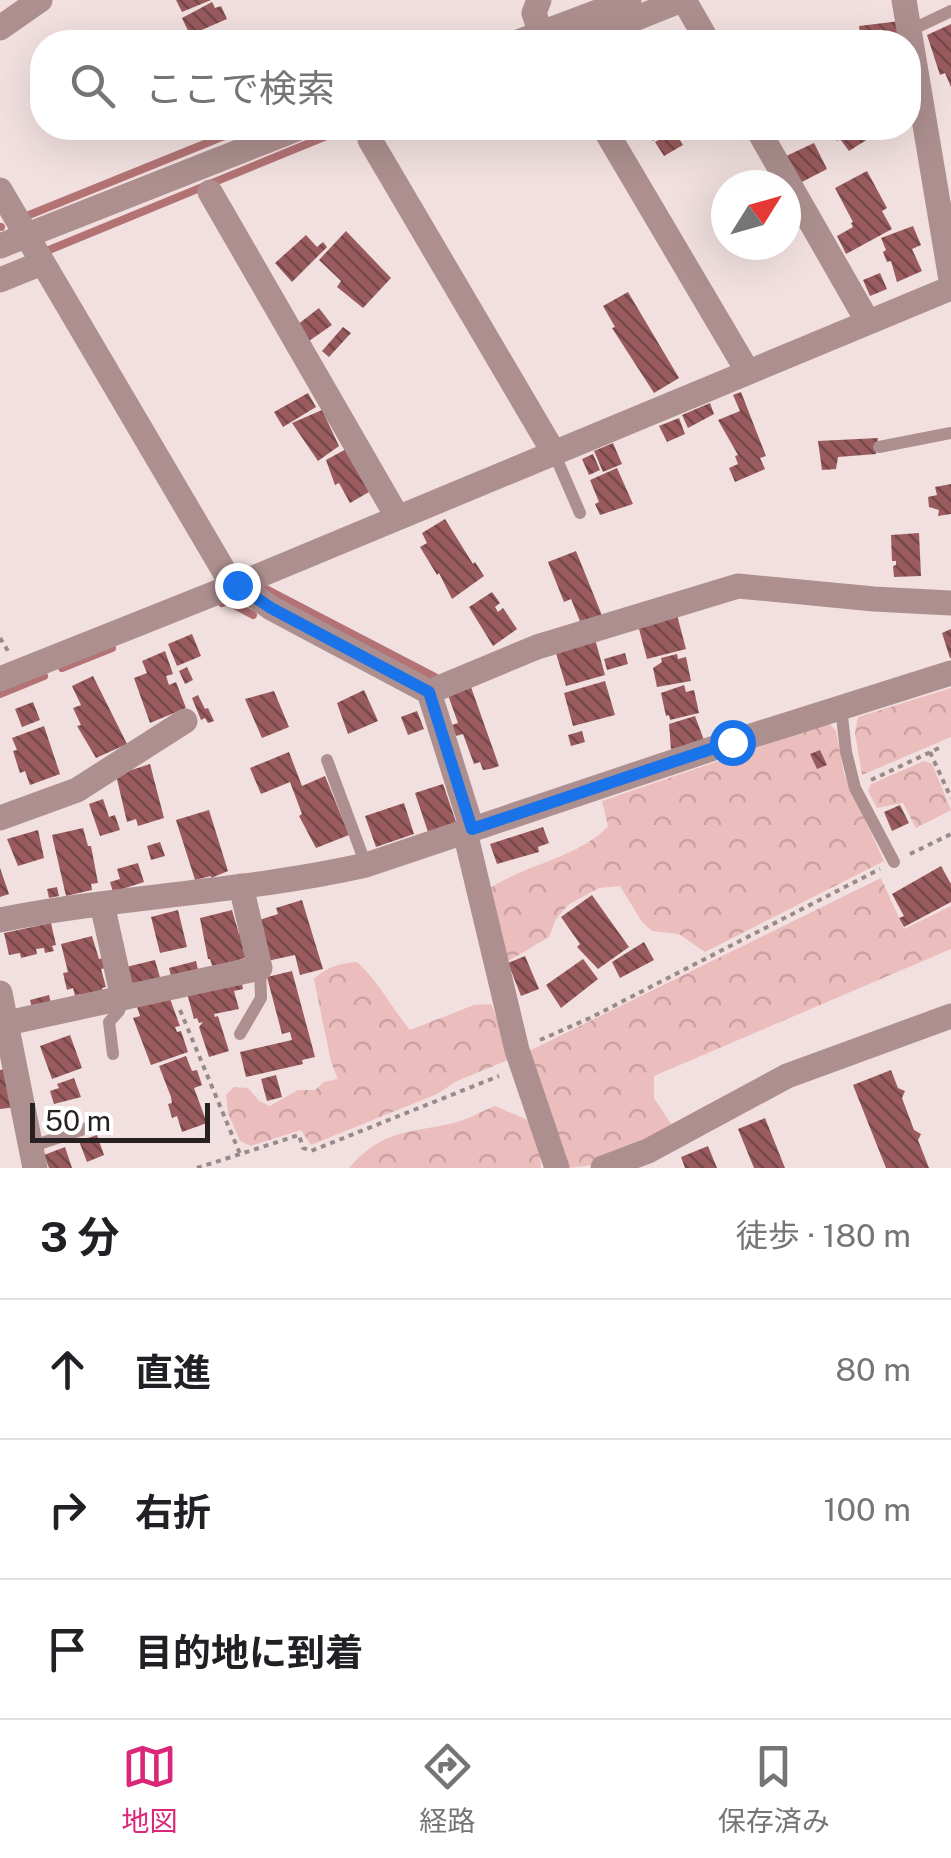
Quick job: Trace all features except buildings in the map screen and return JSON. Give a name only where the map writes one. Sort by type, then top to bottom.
[{"type":"street","points":[[0,28],[40,0]]},
{"type":"street","points":[[531,30],[539,0]]},
{"type":"street","points":[[551,30],[629,0]]},
{"type":"street","points":[[607,30],[683,0],[701,30]]},
{"type":"street","points":[[904,0],[909,30]]},
{"type":"street","points":[[0,679],[237,585],[951,284],[921,103]]},
{"type":"street","points":[[0,246],[268,140]]},
{"type":"street","points":[[370,140],[554,453]]},
{"type":"street","points":[[611,140],[748,372]]},
{"type":"street","points":[[764,140],[868,322]]},
{"type":"street","points":[[0,190],[226,576],[271,608],[429,692],[469,830],[520,1059],[557,1168]]},
{"type":"street","points":[[210,192],[398,518]]},
{"type":"street","points":[[0,280],[42,262]]},
{"type":"street","points":[[429,692],[538,647],[738,586],[951,603]]},
{"type":"street","points":[[0,920],[309,878],[366,864],[951,673]]},
{"type":"street","points":[[0,818],[76,790],[184,721]]},
{"type":"street","points":[[7,1023],[260,968],[241,886]]},
{"type":"street","points":[[102,904],[123,998]]},
{"type":"street","points":[[0,993],[34,1157]]},
{"type":"street","points":[[603,1168],[648,1152],[787,1076],[951,1016]]},
{"type":"lane","points":[[911,30],[951,11]]},
{"type":"lane","points":[[879,448],[951,432]]},
{"type":"lane","points":[[554,453],[580,513]]},
{"type":"lane","points":[[841,708],[855,788],[894,862]]},
{"type":"lane","points":[[327,760],[366,864]]},
{"type":"lane","points":[[240,1034],[261,998],[260,968]]},
{"type":"lane","points":[[113,1054],[109,1022],[123,998]]},
{"type":"lane","points":[[34,1157],[90,1127]]},
{"type":"path","points":[[855,788],[939,748]]},
{"type":"path","points":[[930,752],[951,798]]},
{"type":"path","points":[[196,1168],[299,1135],[303,1148],[311,1150],[520,1059],[590,1018],[951,834]]},
{"type":"path","points":[[170,988],[240,1154]]},
{"type":"green space","points":[[951,688],[951,737],[862,775],[855,733],[858,717]]},
{"type":"green space","points":[[829,723],[836,731],[844,774],[884,861],[705,952],[679,934],[652,931],[620,886],[599,888],[568,905],[556,919],[549,937],[508,961],[486,891],[596,837],[608,826],[602,801]]},
{"type":"green space","points":[[924,761],[932,764],[951,810],[916,828],[903,803],[877,808],[868,791],[871,784]]},
{"type":"green space","points":[[881,878],[904,929],[951,906],[951,949],[654,1076],[654,1098],[675,1130],[607,1161],[563,1168],[525,1053]]},
{"type":"green space","points":[[357,962],[410,1030],[474,1005],[491,1004],[503,1032],[508,1060],[457,1081],[437,1094],[311,1145],[301,1130],[251,1146],[240,1141],[228,1113],[226,1095],[234,1087],[248,1088],[259,1101],[270,1106],[298,1090],[315,1090],[324,1082],[338,1079],[314,979],[334,966]]},
{"type":"green space","points":[[495,1106],[530,1121],[539,1144],[541,1168],[349,1168],[383,1140],[456,1123]]},
{"type":"waterway","points":[[29,215],[214,140]]},
{"type":"waterway","points":[[49,250],[317,140]]},
{"type":"waterway","points":[[264,588],[435,677]]},
{"type":"waterway","points":[[222,603],[227,601],[253,615]]},
{"type":"waterway","points":[[62,668],[112,648]]},
{"type":"waterway","points":[[0,694],[44,676]]},
{"type":"route","points":[[237,585],[271,608],[429,692],[472,829],[732,742]]}]
